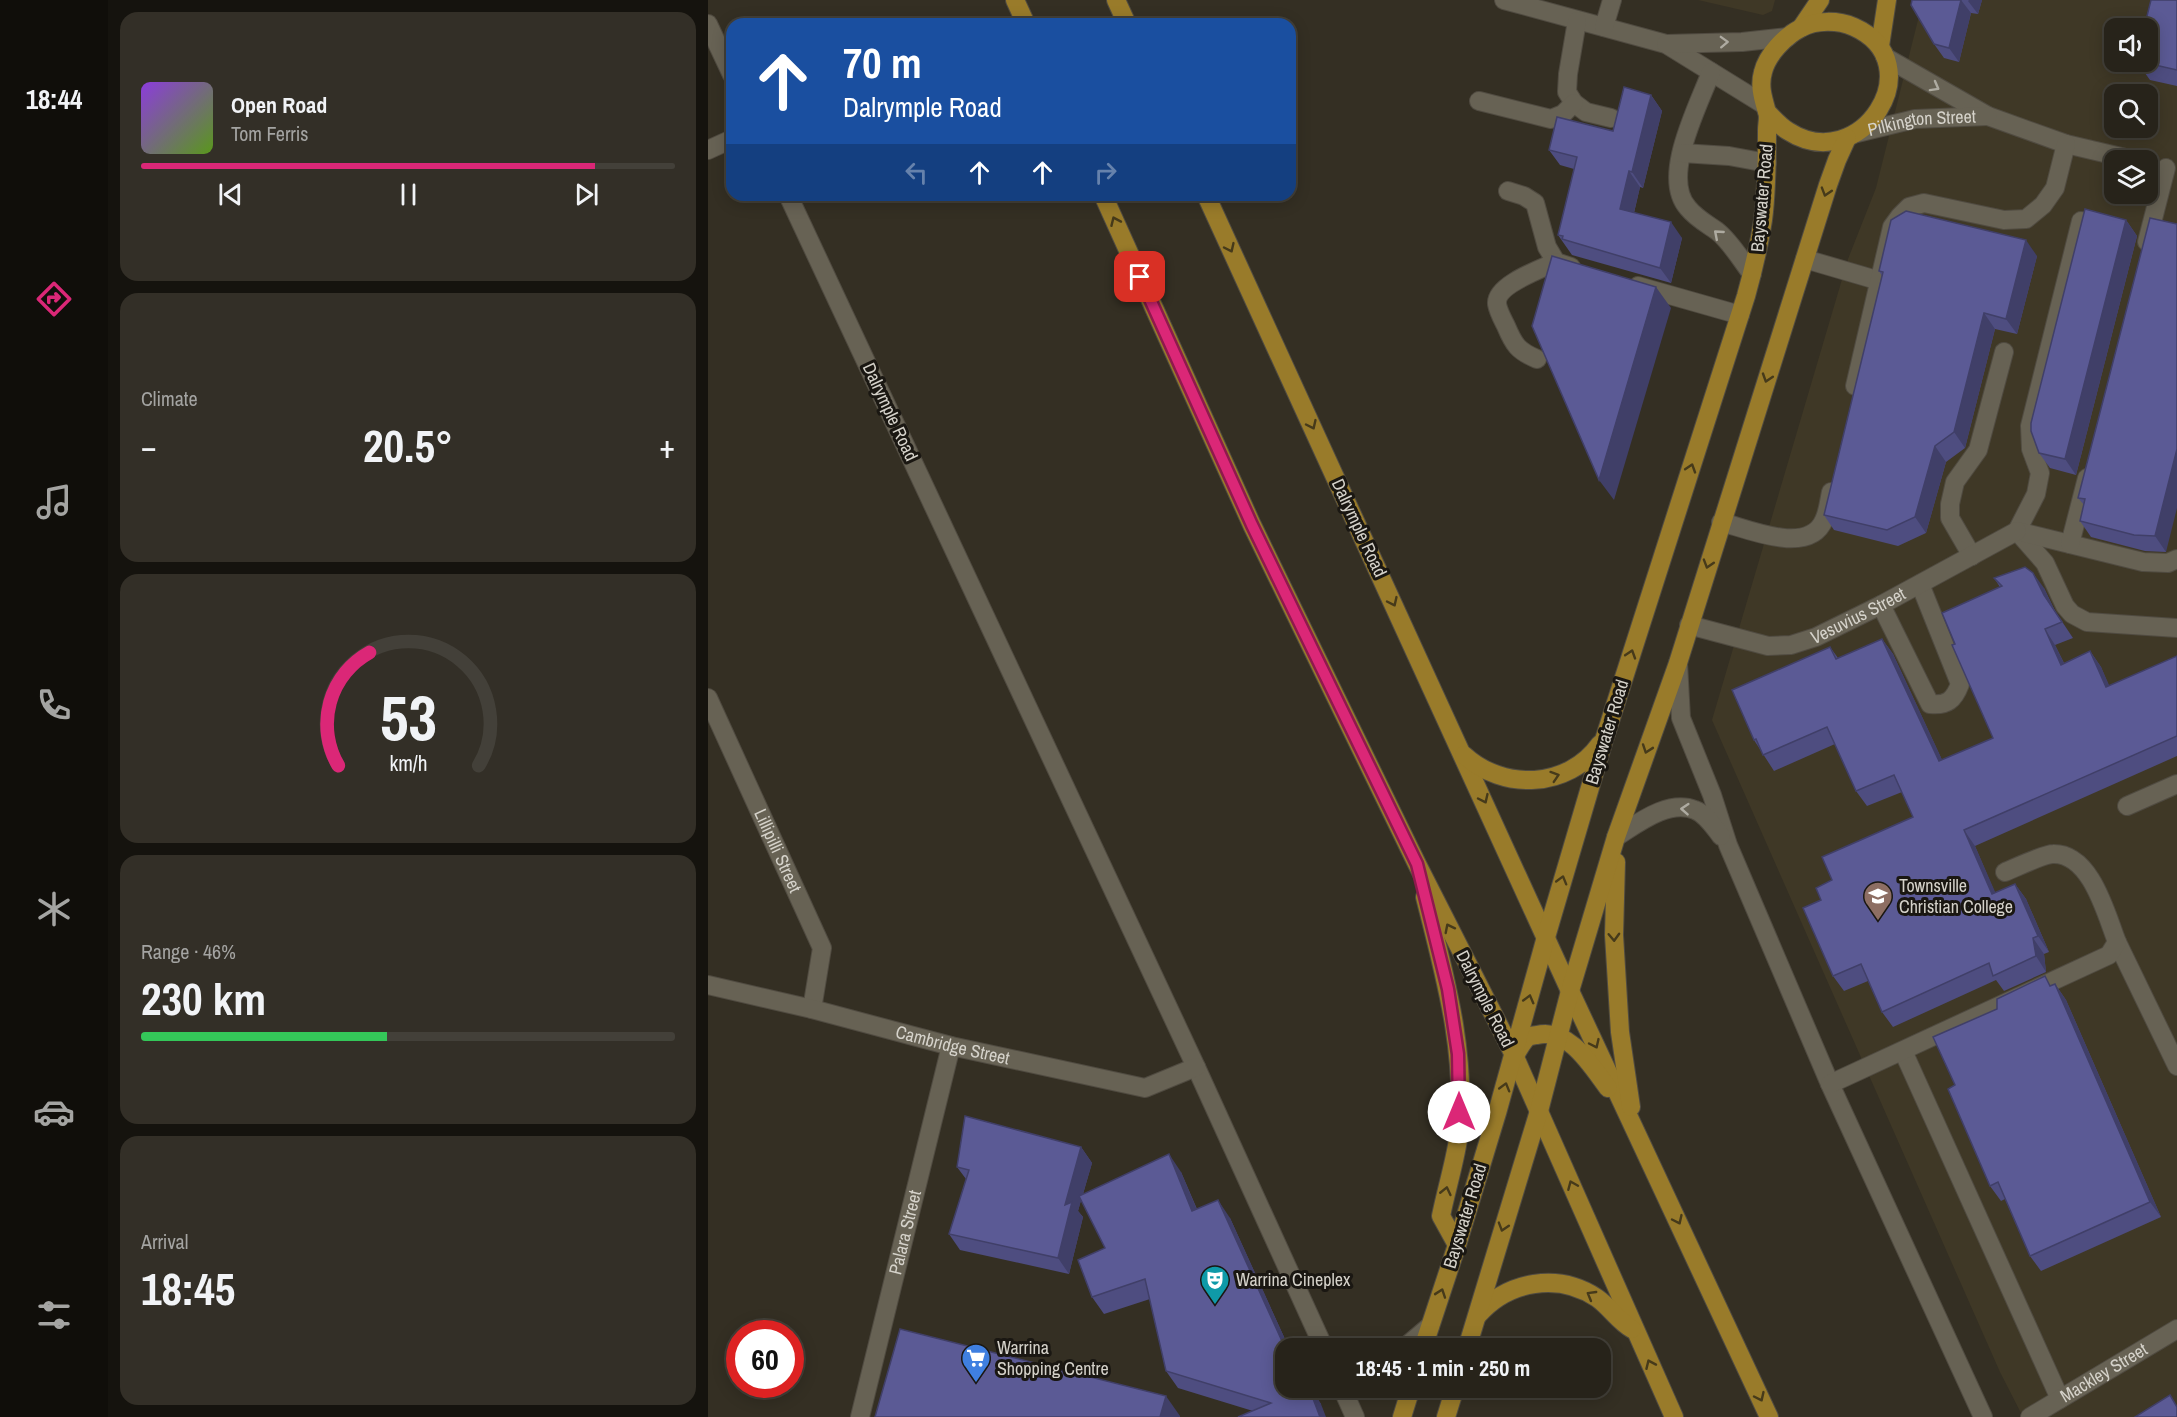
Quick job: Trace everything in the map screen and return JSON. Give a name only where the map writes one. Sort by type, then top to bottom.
[{"type":"main road","points":[[1015,0],[1023,18]]},
{"type":"main road","points":[[1116,0],[1124,18]]},
{"type":"main road","points":[[1820,0],[1768,60],[1763,72],[1761,91],[1765,109],[1788,131],[1803,138],[1818,141],[1852,136]]},
{"type":"main road","points":[[1882,52],[1887,0]]},
{"type":"main road","points":[[1470,1338],[1539,1111],[1570,990],[1616,837],[1678,663],[1837,160],[1852,136],[1875,118],[1887,87],[1888,68],[1882,52],[1872,38],[1847,25],[1817,23],[1794,32]]},
{"type":"main road","name":"Bayswater Road","points":[[1426,1338],[1457,1245],[1514,1055],[1604,740],[1752,274],[1764,218],[1767,164],[1765,109]]},
{"type":"main road","name":"Dalrymple Road","points":[[1106,201],[1252,525],[1417,864],[1514,1055],[1674,1417]]},
{"type":"main road","name":"Dalrymple Road","points":[[1209,201],[1570,990],[1769,1417]]},
{"type":"main road","points":[[1463,753],[1480,767],[1499,776],[1520,781],[1542,780],[1572,769],[1604,740]]},
{"type":"main road","points":[[1616,837],[1614,934],[1620,1032],[1635,1129]]},
{"type":"main road","points":[[1417,864],[1448,989],[1458,1054],[1458,1140],[1441,1216],[1457,1245]]},
{"type":"main road","points":[[1514,1055],[1528,1037],[1545,1033],[1558,1036],[1573,1046],[1587,1061],[1635,1129]]},
{"type":"main road","points":[[1476,1317],[1491,1302],[1509,1291],[1529,1284],[1550,1282],[1570,1286],[1590,1294],[1607,1306],[1620,1322],[1636,1332]]},
{"type":"main road","points":[[1402,1417],[1408,1398]]},
{"type":"main road","points":[[1446,1417],[1452,1398]]},
{"type":"street","points":[[1504,0],[1665,44],[1765,109]]},
{"type":"street","points":[[1604,27],[1612,0]]},
{"type":"street","points":[[1577,21],[1567,92],[1574,103],[1586,112],[1611,118]]},
{"type":"street","points":[[708,24],[726,62]]},
{"type":"street","points":[[1665,44],[1742,42],[1794,32]]},
{"type":"street","name":"Pilkington Street","points":[[1882,52],[1988,116],[2066,144],[2104,153]]},
{"type":"street","points":[[1711,72],[1695,108],[1682,153],[1677,175],[1680,197],[1692,213],[1718,232],[1734,249],[1752,274]]},
{"type":"street","points":[[1479,100],[1551,119],[1563,114],[1574,103]]},
{"type":"street","name":"Pilkington Street","points":[[1852,136],[1915,119],[1988,116]]},
{"type":"street","points":[[708,150],[726,142]]},
{"type":"street","points":[[1851,407],[1892,227],[1900,216],[1910,207],[1924,203],[2004,220],[2026,219],[2043,205],[2055,188],[2066,144]]},
{"type":"street","points":[[1682,153],[1729,156],[1767,164]]},
{"type":"street","points":[[2143,259],[2171,170]]},
{"type":"street","points":[[1508,191],[1524,196],[1535,203],[1547,247],[1556,262]]},
{"type":"street","name":"Dalrymple Road","points":[[791,201],[1196,1067],[1319,1338]]},
{"type":"street","points":[[2017,531],[2036,494],[2040,473],[2031,449],[2030,426],[2081,221]]},
{"type":"street","points":[[1805,259],[1880,281]]},
{"type":"street","points":[[1537,359],[1520,352],[1509,334],[1497,304],[1499,295],[1507,286],[1556,262],[1590,272]]},
{"type":"street","points":[[1624,282],[1740,315]]},
{"type":"street","points":[[1972,556],[1950,518],[1950,504],[1955,482],[1978,450],[2004,352]]},
{"type":"street","points":[[2070,544],[2091,464]]},
{"type":"street","points":[[1721,522],[1787,540],[1802,539],[1813,533],[1824,521],[1834,476]]},
{"type":"street","points":[[2017,531],[2143,562],[2174,565]]},
{"type":"street","points":[[2017,531],[2045,563],[2065,606],[2072,615],[2087,622],[2177,628]]},
{"type":"street","name":"Vesuvius Street","points":[[1689,625],[1768,646],[1791,645],[1816,637],[1881,605],[2017,531]]},
{"type":"street","points":[[1881,605],[1930,704],[1942,705],[1955,698],[1960,684],[1920,584]]},
{"type":"street","points":[[1678,663],[1681,718],[1712,795],[1728,844],[1830,1084],[1983,1417]]},
{"type":"street","name":"Lillipilli Street","points":[[708,698],[822,948],[812,1009]]},
{"type":"street","points":[[2127,807],[2177,784]]},
{"type":"street","points":[[1616,837],[1645,818],[1667,810],[1681,808],[1694,810],[1705,817],[1728,844]]},
{"type":"street","points":[[2005,872],[2052,854],[2073,859],[2090,876],[2117,942],[2177,1066]]},
{"type":"street","points":[[1830,1084],[2086,967],[2109,955],[2117,942]]},
{"type":"street","name":"Cambridge Street","points":[[708,985],[812,1009],[951,1046],[1144,1088],[1196,1067]]},
{"type":"street","name":"Palara Street","points":[[860,1417],[951,1046]]},
{"type":"street","points":[[1903,1051],[2060,1399]]},
{"type":"street","points":[[1416,1338],[1430,1326]]},
{"type":"street","name":"Mackley Street","points":[[2030,1417],[2177,1329]]},
{"type":"street","points":[[1346,1398],[1355,1417]]},
{"type":"shaded area","points":[[1698,0],[1775,0],[1772,11],[1763,15]]},
{"type":"shaded area","points":[[1923,0],[2177,0],[2177,1417],[2023,1417],[2000,1372],[1712,720],[1848,259],[1876,188]]},
{"type":"building","points":[[1912,0],[1961,0],[1949,48],[1934,44],[1911,5]]},
{"type":"building","points":[[2151,0],[2177,0],[2177,70],[2158,66],[2158,18],[2146,18]]},
{"type":"building","points":[[1624,87],[1651,95],[1632,172],[1629,171],[1620,209],[1671,222],[1660,268],[1562,239],[1563,236],[1558,235],[1577,157],[1549,150],[1557,117],[1613,131]]},
{"type":"building","points":[[2085,209],[2126,220],[2065,459],[2039,453],[2031,431],[2031,423]]},
{"type":"building","points":[[1906,211],[2026,240],[2006,319],[1984,313],[1954,432],[1935,446],[1915,517],[1887,530],[1824,515],[1883,272],[1879,271],[1891,220]]},
{"type":"building","points":[[2150,218],[2177,224],[2177,449],[2155,536],[2134,535],[2080,521],[2085,499],[2078,498]]},
{"type":"building","points":[[1552,256],[1656,287],[1599,480],[1532,326]]},
{"type":"building","points":[[2025,567],[2033,573],[2062,622],[2045,629],[2061,665],[2090,651],[2106,687],[2177,656],[2177,736],[1964,830],[1992,894],[2015,884],[2038,936],[2033,938],[2036,956],[1993,976],[1989,963],[1882,1012],[1861,964],[1833,976],[1803,908],[1821,900],[1816,888],[1832,880],[1822,857],[1913,817],[1894,775],[1856,791],[1827,727],[1763,755],[1732,690],[1830,647],[1836,659],[1882,639],[1939,761],[1993,738],[1952,645],[1955,644],[1942,613],[2002,586],[1994,578]]},
{"type":"building","points":[[2045,976],[2050,986],[2055,984],[2150,1202],[2030,1256],[1998,1182],[1990,1186],[1948,1089],[1955,1085],[1933,1037],[1997,1009],[1997,999]]},
{"type":"building","points":[[965,1116],[1081,1147],[1065,1205],[1072,1202],[1058,1258],[949,1234],[969,1170],[957,1167]]},
{"type":"building","name":"Warrina Cineplex","points":[[1169,1154],[1192,1211],[1218,1200],[1281,1338],[1275,1338],[1275,1398],[1313,1398],[1320,1417],[1238,1417],[1271,1403],[1166,1371],[1145,1279],[1092,1297],[1078,1260],[1105,1248],[1079,1196]]},
{"type":"building","name":"Warrina Shopping Centre","points":[[900,1329],[1166,1396],[1160,1417],[875,1417]]},
{"type":"building","points":[[2170,1395],[2177,1407],[2177,1417],[2135,1417]]},
{"type":"place","name":"Townsville Christian College","points":[[1878,922]]},
{"type":"place","name":"Warrina Cineplex","points":[[1215,1306]]},
{"type":"place","name":"Warrina Shopping Centre","points":[[976,1384]]},
{"type":"route","points":[[1140,277],[1252,525],[1417,864],[1448,989],[1458,1054],[1459,1112]]}]
